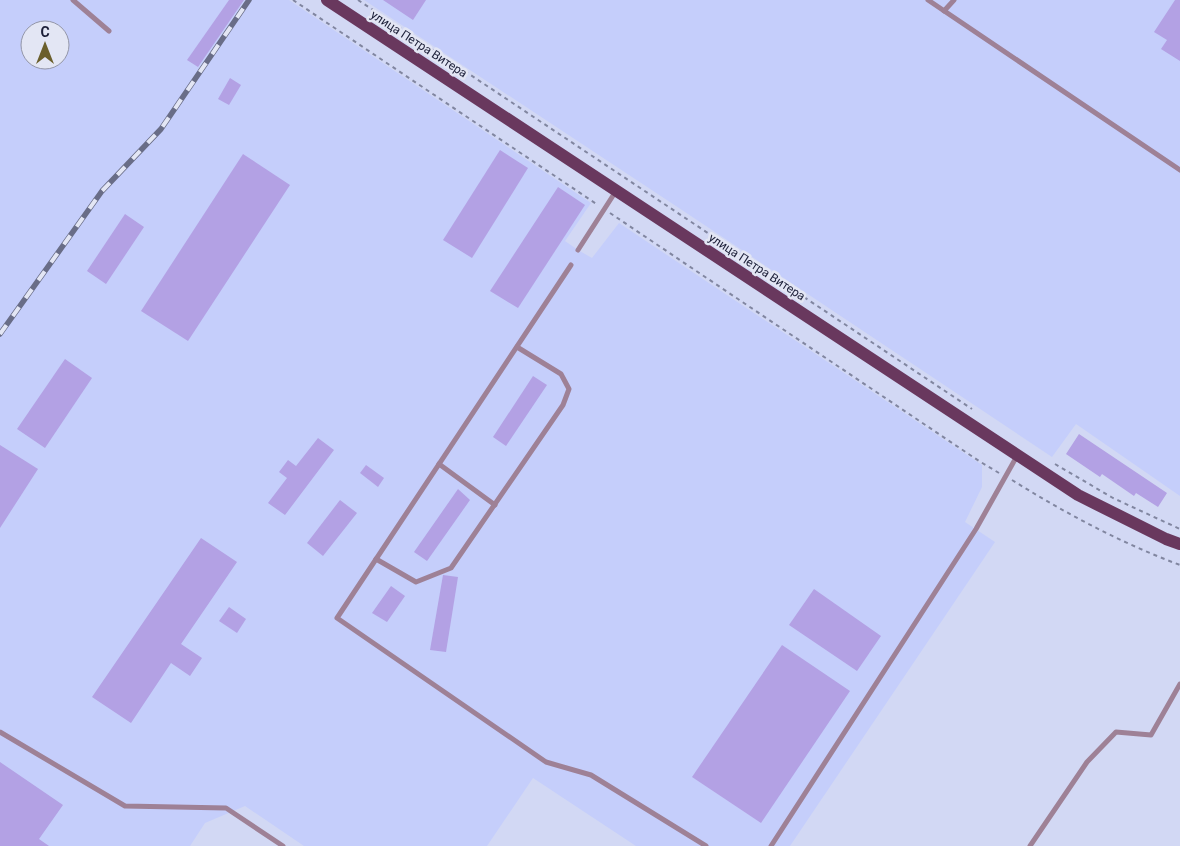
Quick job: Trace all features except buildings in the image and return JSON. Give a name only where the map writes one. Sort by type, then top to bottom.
[{"type":"main road","name":"улица Петра Витера","points":[[327,0],[1078,495],[1166,539],[1180,544]]},
{"type":"lane","points":[[73,0],[109,31]]},
{"type":"lane","points":[[928,0],[1180,170]]},
{"type":"lane","points":[[944,11],[954,0]]},
{"type":"lane","points":[[578,250],[616,191]]},
{"type":"lane","points":[[571,265],[337,618],[546,762],[591,775],[706,846]]},
{"type":"lane","points":[[376,559],[416,582],[451,568],[563,406],[569,389],[561,374],[517,347]]},
{"type":"lane","points":[[771,846],[976,529],[1017,455]]},
{"type":"lane","points":[[439,464],[495,505]]},
{"type":"lane","points":[[1030,846],[1087,762],[1116,732],[1150,735],[1180,684]]},
{"type":"lane","points":[[0,732],[125,806],[226,808],[283,846]]},
{"type":"path","points":[[293,0],[979,461],[1098,528],[1180,565]]},
{"type":"path","points":[[358,0],[976,412]]},
{"type":"path","points":[[1050,461],[1113,498],[1180,529]]},
{"type":"shaded area","points":[[0,0],[289,0],[591,203],[565,241],[578,250],[592,258],[619,223],[982,465],[982,487],[965,522],[995,542],[790,846],[636,846],[533,778],[487,846],[304,846],[245,806],[205,823],[190,846],[0,846]]},
{"type":"shaded area","points":[[364,0],[1180,0],[1180,496],[1076,424],[1052,457]]},
{"type":"railway","points":[[0,334],[102,191],[161,129],[249,0]]}]
